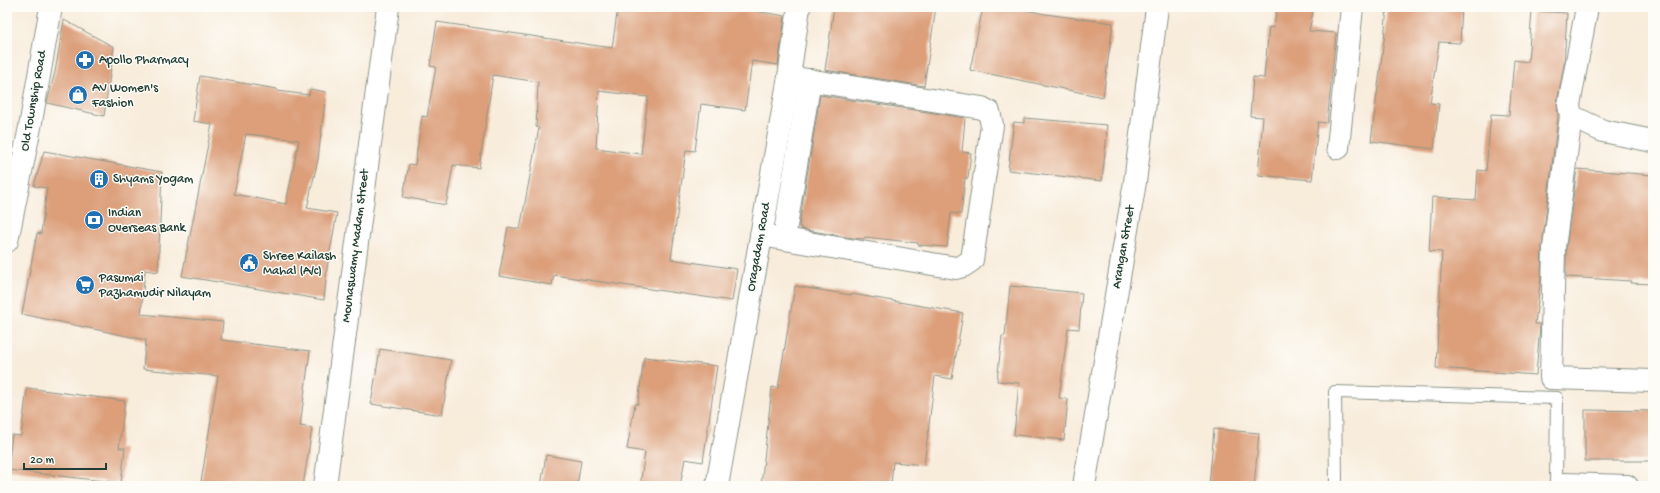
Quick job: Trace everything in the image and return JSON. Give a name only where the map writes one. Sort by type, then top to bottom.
[{"type":"street","name":"Old Township Road","points":[[7,241],[30,127],[51,7]]},
{"type":"street","name":"Mounaswamy Madam Street","points":[[325,486],[388,7]]},
{"type":"street","name":"Oragadam Road","points":[[717,486],[790,77],[799,7]]},
{"type":"street","name":"Arangan Street","points":[[1084,486],[1134,182],[1156,7]]},
{"type":"street","points":[[1338,148],[1352,7]]},
{"type":"street","points":[[1587,7],[1569,105],[1571,116],[1554,248],[1551,378],[1653,381]]},
{"type":"street","points":[[761,235],[956,268],[963,266],[972,260],[992,125],[989,112],[982,108],[790,77]]},
{"type":"street","points":[[784,238],[810,80]]},
{"type":"street","points":[[1571,116],[1603,131],[1653,142]]},
{"type":"street","points":[[1559,484],[1627,486]]},
{"type":"lane","points":[[1336,486],[1335,392],[1557,398],[1559,484]]},
{"type":"building","points":[[618,7],[731,7],[785,16],[778,65],[752,61],[745,110],[701,104],[695,151],[686,150],[671,259],[737,269],[732,301],[554,275],[552,285],[499,276],[508,227],[520,229],[539,128],[536,127],[538,82],[493,75],[479,168],[453,165],[446,205],[403,197],[409,164],[415,165],[422,116],[427,117],[436,67],[430,66],[437,22],[612,48]],"holes":[[[599,91],[648,97],[641,154],[596,148]]]},
{"type":"building","points":[[834,7],[936,7],[924,86],[825,70]]},
{"type":"building","points":[[983,7],[1011,7],[1045,14],[1113,23],[1103,97],[970,70]]},
{"type":"building","points":[[1277,7],[1314,7],[1309,31],[1336,33],[1327,123],[1318,122],[1312,180],[1258,175],[1263,117],[1250,116],[1253,77],[1264,78],[1269,27],[1274,28]]},
{"type":"building","points":[[1387,7],[1462,7],[1460,43],[1439,42],[1430,103],[1439,104],[1434,149],[1371,141]]},
{"type":"building","points":[[1532,11],[1567,13],[1564,65],[1557,103],[1558,116],[1542,246],[1541,276],[1535,324],[1540,324],[1536,375],[1436,368],[1442,252],[1429,251],[1432,197],[1476,200],[1478,170],[1486,171],[1491,114],[1509,115],[1514,60],[1528,62]]},
{"type":"building","points":[[64,20],[114,47],[104,116],[47,103],[55,72]]},
{"type":"building","points":[[200,76],[277,89],[277,91],[309,95],[310,89],[326,92],[318,159],[307,208],[337,213],[327,268],[324,300],[182,276],[212,124],[193,121]],"holes":[[[246,134],[299,140],[286,204],[234,194]]]},
{"type":"building","points":[[820,95],[965,118],[962,152],[971,153],[968,178],[965,178],[961,214],[951,213],[947,247],[918,245],[918,243],[865,237],[864,239],[852,238],[801,229],[799,226]]},
{"type":"building","points":[[1024,118],[1107,125],[1102,181],[1008,170],[1014,122],[1024,123]]},
{"type":"building","points":[[44,151],[162,172],[158,272],[145,270],[141,314],[223,322],[221,340],[310,351],[300,426],[312,428],[303,486],[227,486],[201,482],[218,376],[143,369],[146,340],[22,314],[37,233],[41,234],[47,188],[34,186]]},
{"type":"building","points":[[1577,169],[1653,175],[1653,284],[1630,283],[1631,281],[1566,277],[1566,249]]},
{"type":"building","points":[[795,286],[963,313],[952,379],[935,376],[924,465],[893,462],[891,486],[761,486],[772,387],[778,388]]},
{"type":"building","points":[[1010,286],[1082,293],[1079,329],[1068,328],[1059,398],[1068,399],[1064,440],[1014,435],[1019,383],[997,381],[1002,336],[1005,336]]},
{"type":"building","points":[[380,349],[451,360],[442,415],[371,404]]},
{"type":"building","points":[[644,357],[717,366],[703,462],[685,459],[680,486],[640,486],[645,452],[627,449],[635,404],[638,404]]},
{"type":"building","points":[[27,388],[125,401],[119,448],[125,448],[121,483],[8,470],[12,435],[21,436]]},
{"type":"building","points":[[1585,410],[1653,411],[1653,461],[1585,461]]},
{"type":"building","points":[[1214,429],[1259,433],[1254,486],[1209,486]]},
{"type":"building","points":[[546,455],[581,461],[577,486],[541,486]]},
{"type":"place","name":"Apollo Pharmacy","points":[[85,60]]},
{"type":"place","name":"AV Women's Fashion","points":[[78,95]]},
{"type":"place","name":"Shyams Yogam","points":[[99,179]]},
{"type":"place","name":"Indian Overseas Bank","points":[[94,220]]},
{"type":"place","name":"Shree Kailash Mahal (A/c)","points":[[249,263]]},
{"type":"place","name":"Pasumai Pazhamudir Nilayam","points":[[85,285]]}]
